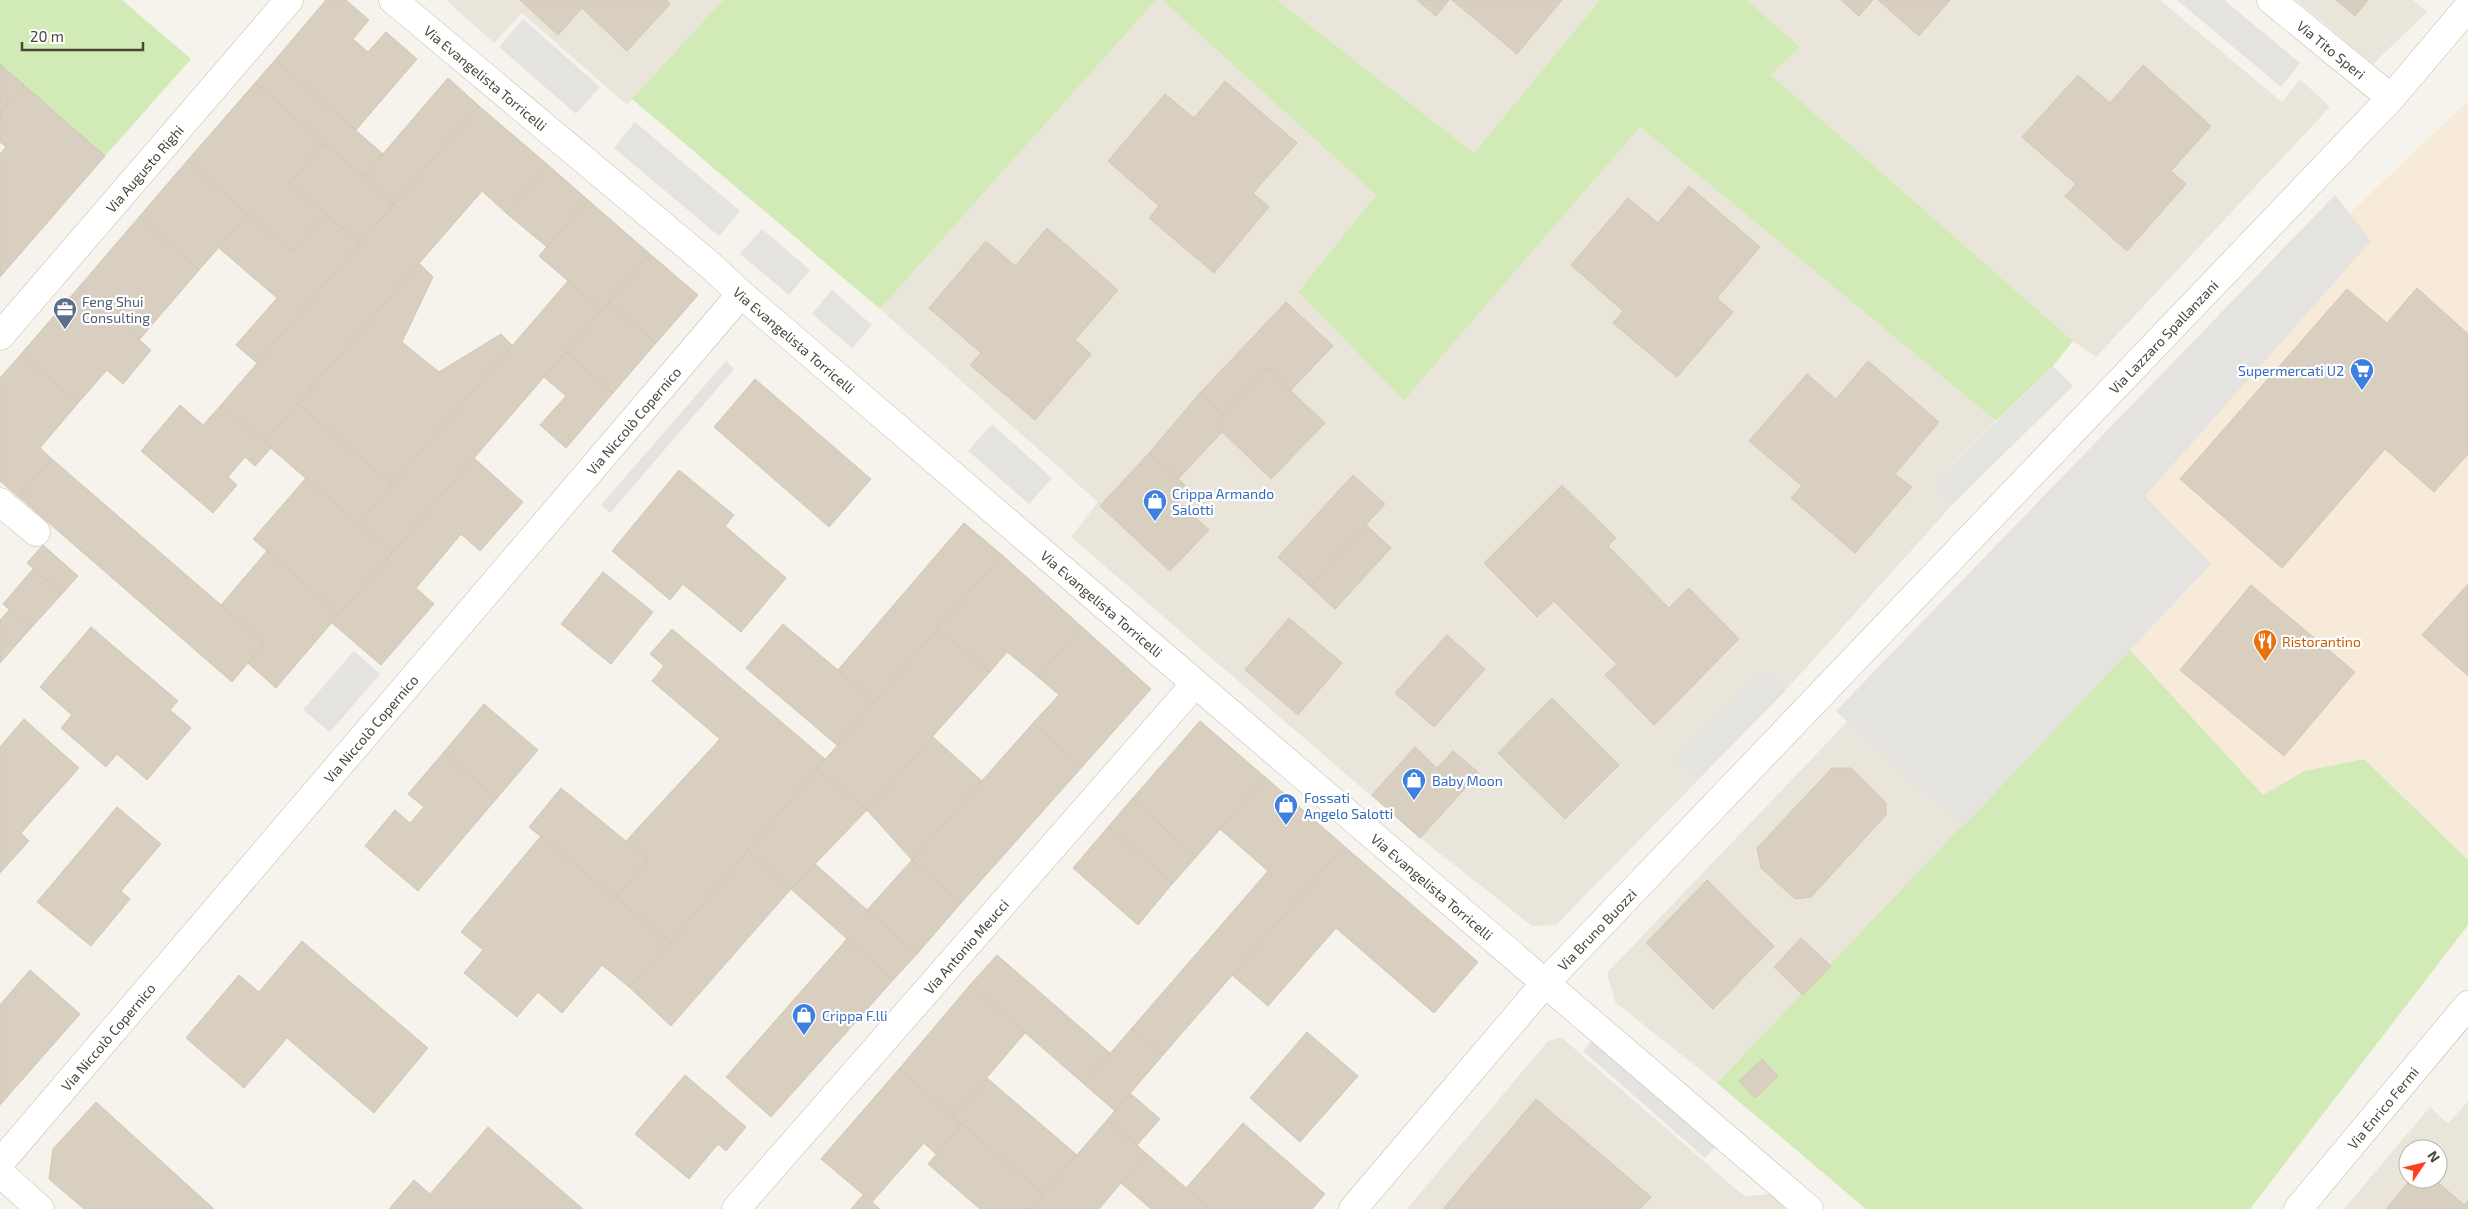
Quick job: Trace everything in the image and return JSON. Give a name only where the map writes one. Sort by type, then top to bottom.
[{"type":"street","name":"Via Augusto Righi","points":[[0,336],[289,0]]},
{"type":"street","name":"Via Evangelista Torricelli","points":[[393,0],[710,265],[741,294],[1195,684],[1546,982],[1809,1209]]},
{"type":"street","name":"Via Tito Speri","points":[[2271,0],[2390,98]]},
{"type":"street","name":"Via Lazzaro Spallanzani","points":[[1853,660],[2390,98],[2468,7]]},
{"type":"street","name":"Via Niccolò Copernico","points":[[0,1163],[741,294]]},
{"type":"street","points":[[0,502],[36,532]]},
{"type":"street","name":"Via Bruno Buozzi","points":[[1353,1209],[1546,982],[1853,660]]},
{"type":"street","name":"Via Antonio Meucci","points":[[736,1209],[1195,684]]},
{"type":"street","name":"Via Enrico Fermi","points":[[2298,1209],[2468,1005]]},
{"type":"street","points":[[0,1173],[40,1209]]},
{"type":"shaded area","points":[[446,0],[723,0],[627,105],[522,13],[494,43]]},
{"type":"shaded area","points":[[1156,0],[1162,0],[1376,195],[1298,292],[1404,399],[1640,127],[1996,421],[1933,484],[1953,504],[1786,690],[1764,668],[1676,758],[1698,780],[1556,925],[1532,926],[1420,838],[1071,537],[1098,502],[880,309]]},
{"type":"shaded area","points":[[1277,0],[1600,0],[1474,153]]},
{"type":"shaded area","points":[[1747,0],[2160,0],[2282,102],[2300,79],[2330,107],[2096,357],[2073,341],[1771,75],[1800,47]]},
{"type":"shaded area","points":[[2177,0],[2224,0],[2300,63],[2281,87]]},
{"type":"shaded area","points":[[2296,0],[2413,0],[2427,12],[2373,64]]},
{"type":"shaded area","points":[[523,19],[600,87],[576,114],[499,47]]},
{"type":"shaded area","points":[[2468,101],[2468,860],[2364,759],[2304,771],[2263,795],[2130,650],[1963,827],[1836,711],[2335,195],[2350,213]]},
{"type":"shaded area","points":[[635,122],[740,211],[719,236],[614,148]]},
{"type":"shaded area","points":[[2335,195],[2371,241],[2145,496],[2211,564],[1963,827],[1836,711]]},
{"type":"shaded area","points":[[762,229],[810,270],[789,295],[740,254]]},
{"type":"shaded area","points":[[832,290],[872,325],[852,348],[812,314]]},
{"type":"shaded area","points":[[726,361],[734,369],[610,513],[601,505]]},
{"type":"shaded area","points":[[2053,366],[2073,386],[1953,504],[1933,484]]},
{"type":"shaded area","points":[[992,424],[1052,478],[1029,504],[968,451]]},
{"type":"shaded area","points":[[354,651],[380,674],[330,732],[303,710]]},
{"type":"shaded area","points":[[1764,668],[1786,690],[1698,780],[1675,758]]},
{"type":"shaded area","points":[[1848,721],[1963,827],[1717,1083],[1615,1002],[1607,973]]},
{"type":"shaded area","points":[[1561,1037],[1744,1196],[1772,1194],[1788,1209],[1407,1209],[1547,1042]]},
{"type":"shaded area","points":[[1592,1040],[1715,1147],[1705,1158],[1583,1051]]},
{"type":"shaded area","points":[[2468,1101],[2468,1209],[2344,1209],[2398,1145],[2398,1189],[2448,1189],[2448,1139],[2403,1139],[2430,1107],[2448,1124]]},
{"type":"green space","points":[[0,0],[122,0],[191,59],[105,156],[0,64]]},
{"type":"green space","points":[[723,0],[1156,0],[880,309],[632,99]]},
{"type":"green space","points":[[1162,0],[1277,0],[1474,153],[1600,0],[1747,0],[1800,47],[1771,75],[2073,341],[2053,366],[1996,421],[1640,127],[1404,400],[1298,292],[1376,195]]},
{"type":"green space","points":[[2130,650],[2263,795],[2304,771],[2364,759],[2468,860],[2468,925],[2250,1209],[1866,1209],[1717,1083]]},
{"type":"building","points":[[326,0],[346,0],[369,20],[353,39],[368,52],[386,32],[417,59],[356,130],[275,60]]},
{"type":"building","points":[[520,0],[667,0],[670,4],[627,51],[582,8],[558,35]]},
{"type":"building","points":[[1417,0],[1449,0],[1436,16]]},
{"type":"building","points":[[1452,0],[1562,0],[1517,54]]},
{"type":"building","points":[[1841,0],[1873,0],[1859,16]]},
{"type":"building","points":[[1878,0],[1950,0],[1919,36]]},
{"type":"building","points":[[2336,0],[2368,0],[2355,16]]},
{"type":"building","points":[[275,60],[383,154],[363,177],[255,83]]},
{"type":"building","points":[[0,64],[24,85],[0,113]]},
{"type":"building","points":[[2143,65],[2211,126],[2171,171],[2186,184],[2127,251],[2065,196],[2076,184],[2022,137],[2078,75],[2110,103]]},
{"type":"building","points":[[448,78],[479,106],[394,204],[363,177]]},
{"type":"building","points":[[1225,81],[1297,143],[1253,193],[1269,207],[1214,273],[1149,218],[1159,206],[1108,161],[1165,94],[1194,118]]},
{"type":"building","points":[[255,83],[324,143],[290,183],[325,214],[292,252],[187,161]]},
{"type":"building","points":[[24,85],[105,156],[0,277],[0,154],[6,147],[0,142],[0,113]]},
{"type":"building","points":[[479,106],[548,165],[506,213],[482,191],[264,442],[221,405]]},
{"type":"building","points":[[324,143],[394,204],[360,243],[290,183]]},
{"type":"building","points":[[187,161],[248,214],[199,270],[139,217]]},
{"type":"building","points":[[548,165],[588,200],[547,247],[506,213]]},
{"type":"building","points":[[1689,186],[1760,247],[1717,298],[1733,312],[1677,377],[1613,323],[1623,311],[1571,265],[1628,198],[1658,223]]},
{"type":"building","points":[[588,200],[650,254],[602,310],[539,256]]},
{"type":"building","points":[[248,214],[292,252],[325,214],[360,243],[257,363],[236,345],[277,298],[219,248]]},
{"type":"building","points":[[139,217],[199,270],[139,340],[79,287]]},
{"type":"building","points":[[1047,228],[1118,290],[1075,340],[1091,354],[1035,420],[970,365],[981,353],[929,308],[986,241],[1015,266]]},
{"type":"building","points":[[650,254],[698,295],[656,343],[609,302]]},
{"type":"building","points":[[419,263],[433,277],[402,342],[439,372],[501,334],[512,345],[392,485],[298,404]]},
{"type":"building","points":[[568,281],[602,310],[392,553],[358,524]]},
{"type":"building","points":[[79,287],[151,350],[123,384],[107,370],[78,403],[21,354]]},
{"type":"building","name":"Supermercati U2","points":[[2417,288],[2468,334],[2468,454],[2434,492],[2385,449],[2282,568],[2180,479],[2347,289],[2387,323]]},
{"type":"building","points":[[609,302],[656,343],[613,393],[566,352]]},
{"type":"building","points":[[1286,302],[1333,346],[1290,391],[1267,368],[1223,415],[1200,393]]},
{"type":"building","points":[[566,352],[613,393],[566,448],[540,425],[566,396],[544,377]]},
{"type":"building","points":[[21,354],[78,403],[40,448],[52,459],[19,497],[0,481],[0,378]]},
{"type":"building","points":[[1868,361],[1939,422],[1895,474],[1912,487],[1855,553],[1791,498],[1802,486],[1749,441],[1807,374],[1836,399]]},
{"type":"building","points":[[1267,368],[1325,423],[1271,479],[1214,424]]},
{"type":"building","points":[[755,379],[871,479],[829,527],[714,427]]},
{"type":"building","points":[[1200,393],[1223,415],[1214,424],[1222,432],[1178,479],[1149,453]]},
{"type":"building","points":[[298,404],[392,485],[358,524],[264,442]]},
{"type":"building","points":[[180,405],[203,425],[221,405],[271,448],[255,466],[245,457],[228,477],[237,485],[213,513],[141,451]]},
{"type":"building","points":[[1149,453],[1185,485],[1173,497],[1209,530],[1170,571],[1100,506]]},
{"type":"building","points":[[474,458],[523,502],[480,551],[461,534],[416,588],[434,604],[381,665],[332,623]]},
{"type":"building","points":[[52,459],[265,643],[232,682],[19,497]]},
{"type":"building","points":[[679,470],[734,515],[725,526],[786,578],[741,632],[683,584],[670,600],[612,551]]},
{"type":"building","points":[[1353,475],[1385,504],[1310,586],[1278,557]]},
{"type":"building","points":[[306,478],[392,553],[339,614],[253,539]]},
{"type":"building","points":[[1562,485],[1616,538],[1608,546],[1669,608],[1689,588],[1739,639],[1654,725],[1605,675],[1617,664],[1554,601],[1537,617],[1484,563]]},
{"type":"building","points":[[964,523],[1002,555],[875,701],[838,670]]},
{"type":"building","points":[[1366,525],[1391,548],[1335,609],[1310,586]]},
{"type":"building","points":[[43,545],[78,576],[62,594],[27,563]]},
{"type":"building","points":[[267,551],[339,614],[276,688],[248,663],[265,643],[221,605]]},
{"type":"building","points":[[1002,555],[1082,627],[1038,677],[1007,652],[990,672],[937,629]]},
{"type":"building","points":[[33,569],[62,594],[31,628],[3,604]]},
{"type":"building","points":[[603,572],[653,612],[611,664],[561,624]]},
{"type":"building","points":[[2468,584],[2468,676],[2422,635]]},
{"type":"building","points":[[2251,585],[2355,672],[2284,756],[2180,670]]},
{"type":"building","points":[[10,609],[31,628],[0,663],[0,620]]},
{"type":"building","points":[[1289,618],[1342,663],[1298,715],[1245,670]]},
{"type":"building","points":[[783,624],[875,701],[838,746],[746,668]]},
{"type":"building","points":[[91,627],[178,701],[170,710],[191,728],[147,780],[117,754],[106,767],[61,728],[72,715],[40,687]]},
{"type":"building","points":[[1082,627],[1151,689],[1082,767],[1033,723],[1059,695],[1038,677]]},
{"type":"building","points":[[672,629],[825,759],[670,943],[616,898],[648,859],[626,841],[720,739],[652,681],[664,666],[650,654]]},
{"type":"building","points":[[937,629],[990,672],[867,810],[817,769]]},
{"type":"building","points":[[1447,635],[1485,669],[1434,727],[1395,693]]},
{"type":"building","points":[[1552,698],[1619,765],[1565,819],[1498,753]]},
{"type":"building","points":[[484,704],[538,750],[497,798],[443,753]]},
{"type":"building","points":[[24,719],[79,768],[21,833],[29,841],[0,873],[0,747]]},
{"type":"building","points":[[1200,721],[1265,777],[1196,857],[1132,799]]},
{"type":"building","points":[[1033,723],[1082,767],[961,903],[912,860]]},
{"type":"building","points":[[933,737],[982,781],[912,860],[867,810]]},
{"type":"building","points":[[1415,747],[1437,768],[1453,751],[1479,773],[1420,838],[1372,795]]},
{"type":"building","points":[[443,753],[497,798],[418,891],[365,846],[395,810],[410,823],[424,807],[408,794]]},
{"type":"building","points":[[1832,768],[1851,768],[1886,803],[1886,815],[1811,897],[1795,899],[1761,868],[1757,848]]},
{"type":"building","points":[[817,769],[867,810],[791,889],[748,851]]},
{"type":"building","points":[[1265,777],[1344,846],[1163,1055],[1132,1028],[1268,871],[1220,829]]},
{"type":"building","points":[[561,788],[648,859],[616,898],[529,827]]},
{"type":"building","points":[[1132,799],[1196,857],[1173,883],[1108,827]]},
{"type":"building","points":[[117,807],[161,844],[121,891],[130,899],[91,946],[37,902]]},
{"type":"building","points":[[1108,827],[1173,883],[1138,925],[1073,868]]},
{"type":"building","points":[[541,836],[670,943],[629,987],[602,965],[562,1013],[538,992],[517,1017],[464,973],[483,950],[461,932]]},
{"type":"building","points":[[1344,846],[1478,962],[1434,1013],[1336,928],[1268,1006],[1232,975]]},
{"type":"building","points":[[748,851],[791,889],[671,1026],[629,987],[670,943]]},
{"type":"building","points":[[912,860],[961,903],[917,954],[867,910]]},
{"type":"building","points":[[815,864],[917,954],[893,980],[791,889]]},
{"type":"building","points":[[1707,880],[1774,946],[1713,1009],[1646,943]]},
{"type":"building","points":[[1801,938],[1831,966],[1803,995],[1774,967]]},
{"type":"building","points":[[847,939],[893,980],[771,1117],[726,1077]]},
{"type":"building","points":[[302,941],[428,1048],[374,1113],[287,1038],[244,1088],[186,1038],[239,975],[259,992]]},
{"type":"building","points":[[997,955],[1110,1053],[1084,1084],[970,985]]},
{"type":"building","points":[[30,970],[80,1014],[0,1105],[0,1005]]},
{"type":"building","points":[[970,985],[1025,1033],[953,1117],[899,1069]]},
{"type":"building","points":[[1132,1028],[1163,1055],[1115,1111],[1084,1084]]},
{"type":"building","points":[[1307,1032],[1358,1076],[1300,1142],[1250,1098]]},
{"type":"building","points":[[1762,1059],[1778,1076],[1755,1098],[1739,1081]]},
{"type":"building","points":[[899,1069],[962,1124],[936,1154],[924,1143],[872,1202],[821,1159]]},
{"type":"building","points":[[685,1075],[746,1127],[726,1151],[718,1144],[689,1179],[635,1134]]},
{"type":"building","points":[[987,1078],[1077,1155],[1043,1194],[953,1117]]},
{"type":"building","points":[[1130,1093],[1160,1119],[1137,1145],[1107,1120]]},
{"type":"building","points":[[1536,1099],[1651,1197],[1640,1209],[1443,1209]]},
{"type":"building","points":[[96,1102],[214,1209],[84,1209],[49,1179],[53,1149]]},
{"type":"building","points":[[1107,1120],[1147,1154],[1099,1209],[1030,1209]]},
{"type":"building","points":[[1243,1123],[1325,1194],[1312,1209],[1205,1209],[1207,1206],[1186,1188]]},
{"type":"building","points":[[962,1124],[1043,1194],[1030,1209],[980,1209],[928,1164]]},
{"type":"building","points":[[488,1127],[583,1209],[389,1209],[414,1180],[430,1194]]},
{"type":"building","points":[[1147,1154],[1207,1206],[1205,1209],[1151,1209],[1121,1183]]},
{"type":"building","points":[[2403,1189],[2446,1189],[2464,1205],[2468,1201],[2468,1209],[2386,1209]]},
{"type":"building","points":[[864,1194],[872,1202],[880,1209],[851,1209]]},
{"type":"place","name":"Feng Shui Consulting","points":[[65,330]]},
{"type":"place","name":"Supermercati U2","points":[[2362,391]]},
{"type":"place","name":"Crippa Armando Salotti","points":[[1155,522]]},
{"type":"place","name":"Ristorantino","points":[[2265,662]]},
{"type":"place","name":"Baby Moon","points":[[1414,801]]},
{"type":"place","name":"Fossati Angelo Salotti","points":[[1286,826]]},
{"type":"place","name":"Crippa F.lli","points":[[804,1036]]}]
